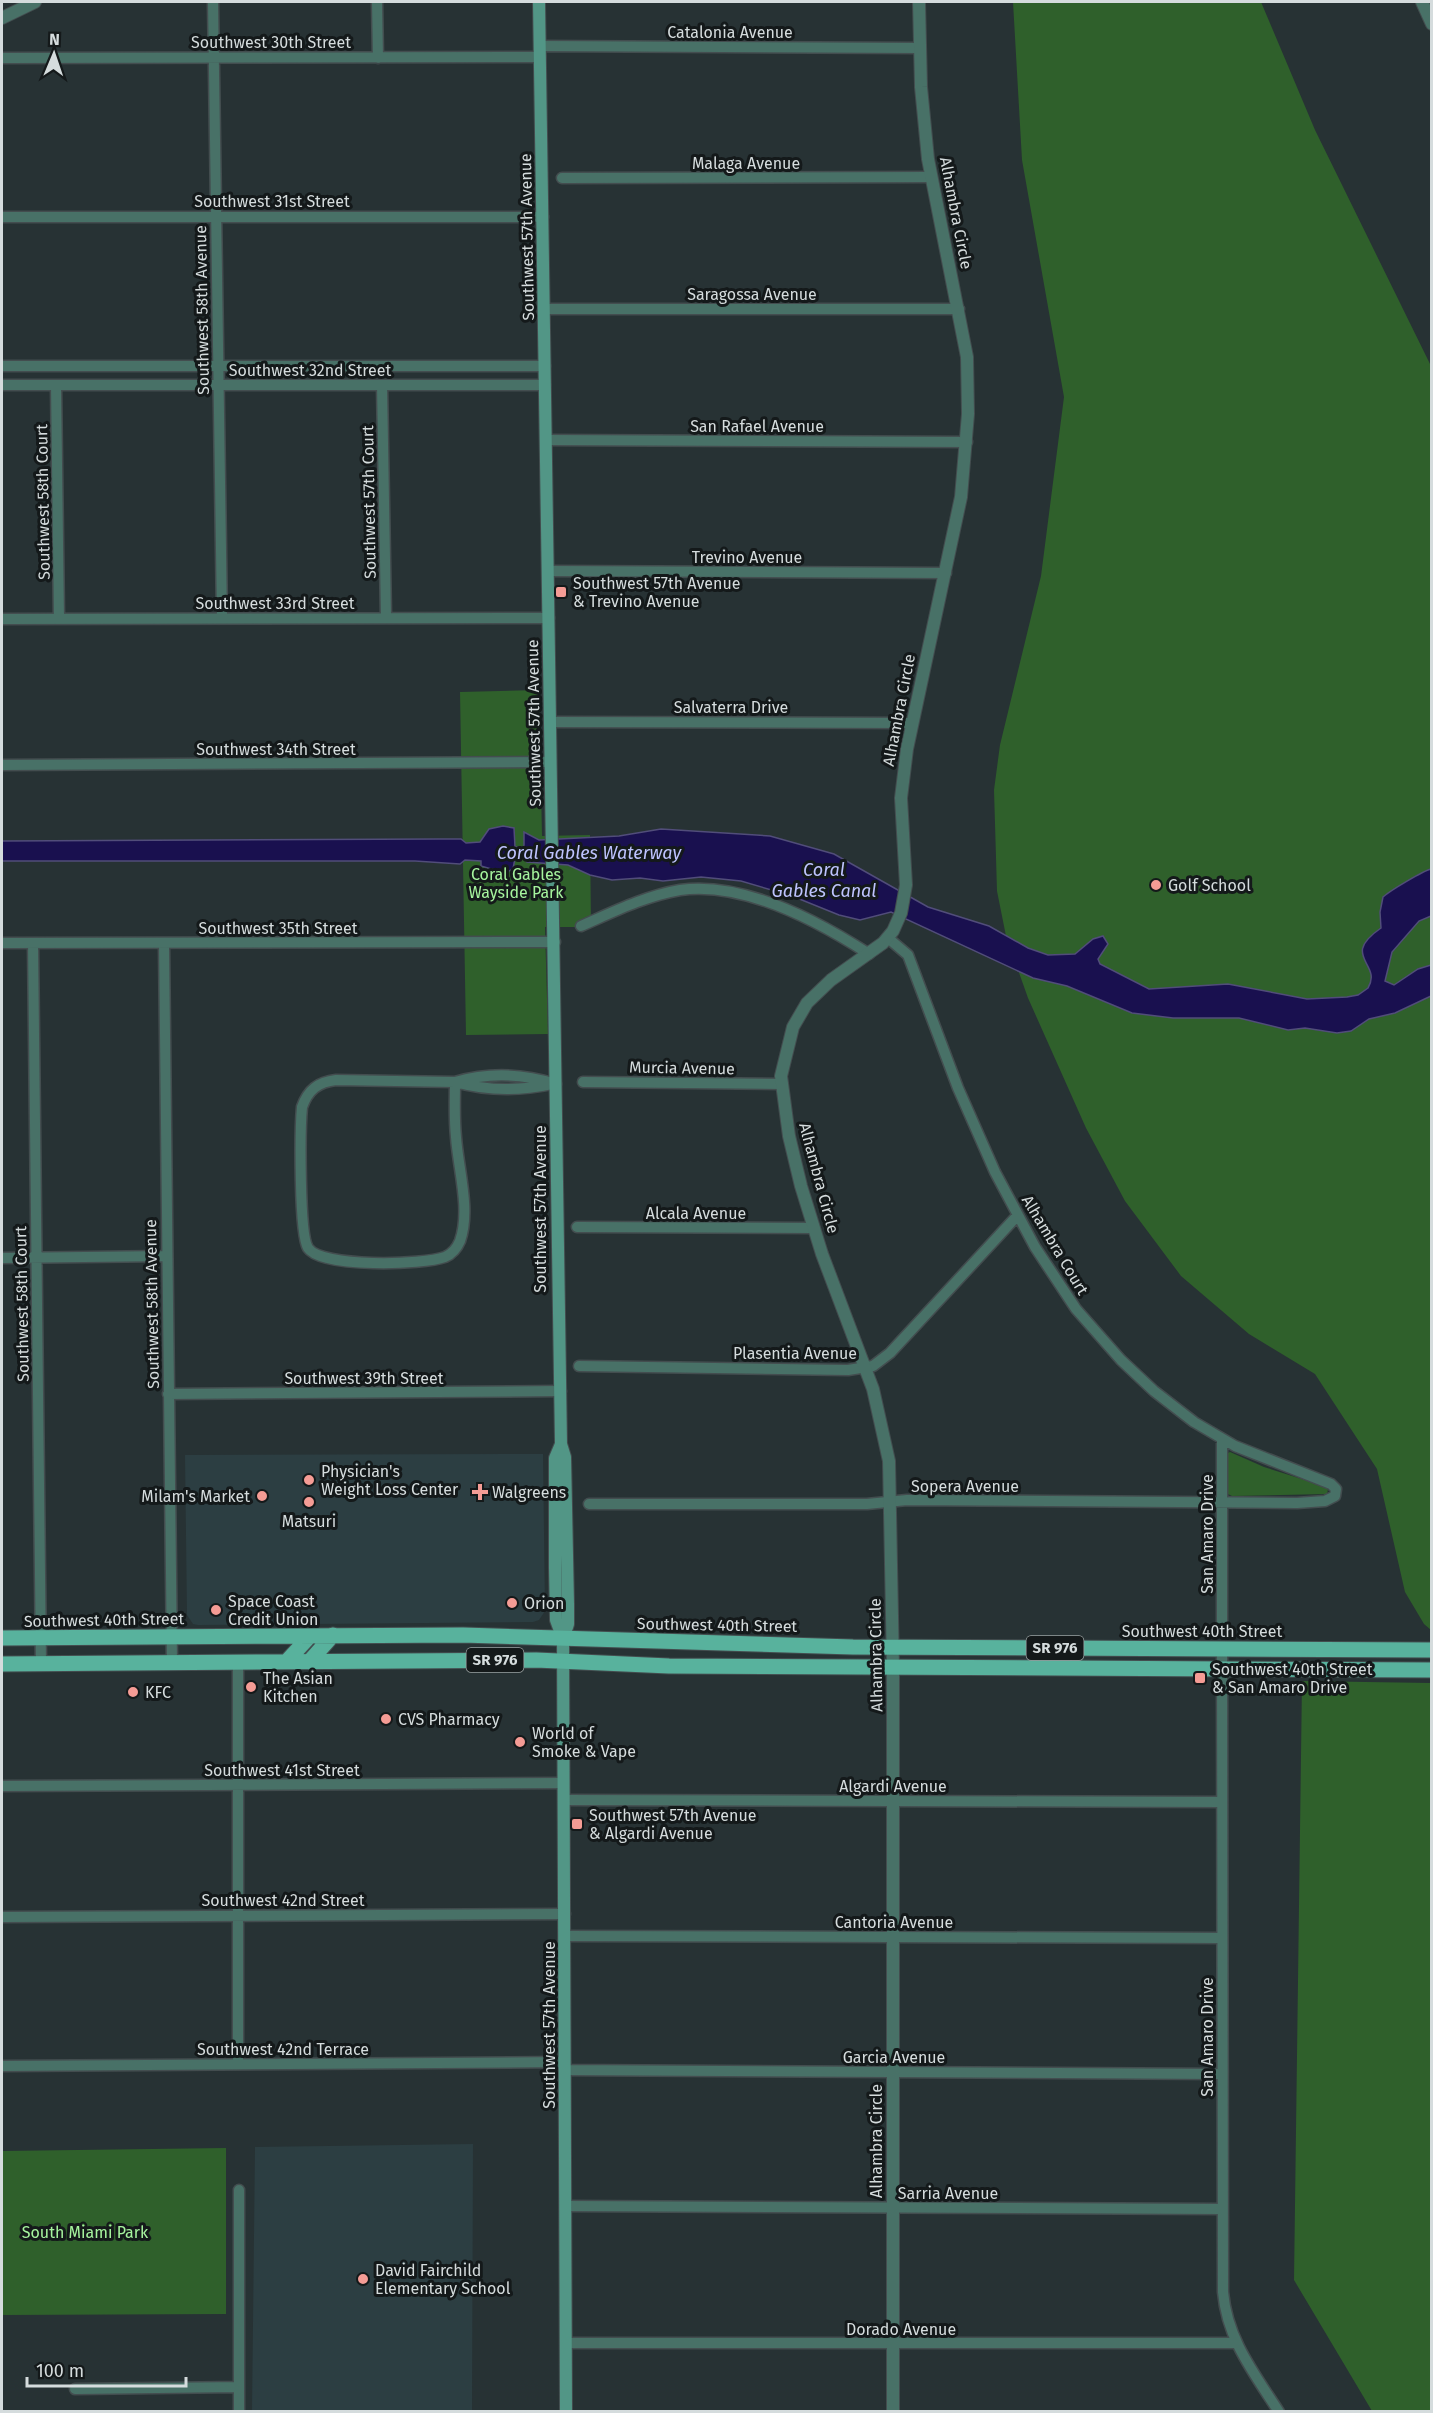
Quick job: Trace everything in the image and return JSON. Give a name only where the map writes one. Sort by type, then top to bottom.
[{"type":"main road","name":"Southwest 57th Avenue","points":[[539,2],[561,1444],[565,1457],[567,1522],[568,1624],[563,1639],[562,1660],[566,1936],[566,2412]]},
{"type":"main road","name":"Southwest 57th Avenue","points":[[561,1444],[555,1458],[555,1530],[556,1620],[563,1639]]},
{"type":"main road","points":[[555,1530],[561,1529],[567,1522]]},
{"type":"main road","points":[[309,1662],[333,1635]]},
{"type":"main road","name":"Southwest 40th Street","points":[[2,1638],[463,1635],[892,1648],[1431,1650]]},
{"type":"main road","points":[[286,1662],[310,1636]]},
{"type":"main road","name":"SR 976","points":[[2,1664],[562,1660],[669,1666],[1431,1670]]},
{"type":"street","points":[[2,18],[35,2]]},
{"type":"street","name":"Southwest 58th Avenue","points":[[213,2],[222,618]]},
{"type":"street","points":[[377,2],[378,58]]},
{"type":"street","name":"Alhambra Circle","points":[[893,2412],[893,1667],[890,1502],[885,1440],[865,1368],[814,1228],[792,1150],[782,1084],[782,1066],[791,1034],[807,1003],[831,980],[888,938],[898,920],[905,892],[901,798],[912,723],[958,514],[967,442],[967,357],[931,177],[922,103],[920,2]]},
{"type":"street","points":[[1422,2],[1431,24]]},
{"type":"street","name":"Catalonia Avenue","points":[[540,52],[920,48]]},
{"type":"street","name":"Southwest 30th Street","points":[[2,58],[378,58],[540,52]]},
{"type":"street","name":"Malaga Avenue","points":[[562,178],[931,177]]},
{"type":"street","name":"Southwest 31st Street","points":[[2,217],[543,217]]},
{"type":"street","name":"Saragossa Avenue","points":[[544,309],[959,309]]},
{"type":"street","name":"Southwest 32nd Street","points":[[2,366],[545,366]]},
{"type":"street","name":"Southwest 32nd Street","points":[[2,385],[545,385]]},
{"type":"street","name":"Southwest 58th Court","points":[[56,385],[59,619]]},
{"type":"street","name":"Southwest 57th Court","points":[[382,385],[386,617]]},
{"type":"street","name":"San Rafael Avenue","points":[[546,440],[967,442]]},
{"type":"street","name":"Trevino Avenue","points":[[548,571],[946,573]]},
{"type":"street","name":"Southwest 33rd Street","points":[[2,619],[549,618]]},
{"type":"street","name":"Salvaterra Drive","points":[[551,722],[912,723]]},
{"type":"street","name":"Southwest 34th Street","points":[[2,765],[550,762]]},
{"type":"street","points":[[581,926],[657,896],[687,890],[718,889],[741,894],[802,916],[869,954]]},
{"type":"street","name":"Alhambra Court","points":[[888,938],[908,955],[975,1130],[1018,1215],[1060,1289],[1100,1338],[1164,1399],[1222,1439],[1262,1458],[1328,1482],[1335,1486],[1336,1492]]},
{"type":"street","name":"Southwest 35th Street","points":[[2,943],[555,942]]},
{"type":"street","name":"Southwest 58th Court","points":[[33,943],[41,1665]]},
{"type":"street","name":"Southwest 58th Avenue","points":[[164,944],[172,1663]]},
{"type":"street","points":[[455,1082],[455,1129],[463,1221],[459,1243],[452,1252],[439,1259],[409,1262],[332,1260],[312,1253],[306,1246],[303,1229],[302,1114],[304,1101],[311,1090],[321,1083],[336,1080],[455,1082],[479,1075],[528,1075],[556,1084]]},
{"type":"street","name":"Murcia Avenue","points":[[583,1082],[782,1084]]},
{"type":"street","name":"Plasentia Avenue","points":[[579,1366],[865,1368],[879,1364],[1018,1215]]},
{"type":"street","name":"Alcala Avenue","points":[[577,1227],[814,1228]]},
{"type":"street","points":[[2,1258],[167,1256]]},
{"type":"street","name":"Southwest 39th Street","points":[[168,1394],[561,1391]]},
{"type":"street","name":"San Amaro Drive","points":[[1222,1439],[1222,1630]]},
{"type":"street","name":"Sopera Avenue","points":[[590,1504],[1318,1502],[1333,1498],[1336,1492]]},
{"type":"street","name":"San Amaro Drive","points":[[1222,1649],[1224,2300],[1227,2323],[1236,2343],[1279,2412]]},
{"type":"street","points":[[238,1662],[238,2064]]},
{"type":"street","name":"Southwest 41st Street","points":[[2,1786],[563,1783]]},
{"type":"street","name":"Algardi Avenue","points":[[564,1800],[1222,1802]]},
{"type":"street","name":"Southwest 42nd Street","points":[[2,1917],[565,1914]]},
{"type":"street","name":"Cantoria Avenue","points":[[566,1936],[1222,1938]]},
{"type":"street","name":"Southwest 42nd Terrace","points":[[2,2066],[238,2064],[565,2066]]},
{"type":"street","name":"Garcia Avenue","points":[[565,2066],[892,2072],[1222,2074]]},
{"type":"street","points":[[239,2190],[239,2412]]},
{"type":"street","name":"Sarria Avenue","points":[[566,2206],[1222,2209]]},
{"type":"street","name":"Dorado Avenue","points":[[566,2343],[1236,2343]]},
{"type":"street","points":[[75,2389],[239,2387]]},
{"type":"shaded area","points":[[543,1454],[545,1611],[539,1620],[533,1622],[198,1625],[193,1624],[187,1615],[185,1455]]},
{"type":"shaded area","name":"David Fairchild Elementary School","points":[[473,2144],[472,2411],[252,2411],[255,2147]]},
{"type":"green space","points":[[1013,2],[1261,2],[1315,130],[1431,366],[1431,1630],[1424,1624],[1405,1592],[1377,1469],[1315,1374],[1249,1334],[1181,1276],[1125,1201],[1086,1128],[1028,998],[1006,936],[997,891],[994,790],[1000,745],[1041,576],[1064,397],[1022,160]]},
{"type":"green space","name":"Coral Gables Wayside Park","points":[[539,690],[542,836],[590,835],[591,927],[545,927],[548,1034],[466,1035],[460,692]]},
{"type":"green space","points":[[1230,1452],[1264,1467],[1324,1486],[1328,1489],[1327,1494],[1232,1496],[1226,1493],[1226,1454]]},
{"type":"green space","points":[[1302,1681],[1431,1683],[1431,2411],[1372,2411],[1294,2280]]},
{"type":"green space","name":"South Miami Park","points":[[226,2148],[226,2314],[2,2315],[2,2151]]},
{"type":"water","name":"Coral Gables Canal","points":[[503,826],[514,828],[515,847],[524,847],[524,832],[539,840],[619,836],[661,829],[770,836],[834,854],[928,907],[989,926],[1028,948],[1048,955],[1075,954],[1093,939],[1103,936],[1108,944],[1098,959],[1100,964],[1149,989],[1228,984],[1307,999],[1347,997],[1358,995],[1368,988],[1371,979],[1362,953],[1363,946],[1381,928],[1380,912],[1383,897],[1431,869],[1431,916],[1419,921],[1392,952],[1385,981],[1394,985],[1418,969],[1431,965],[1431,996],[1395,1013],[1369,1019],[1351,1031],[1337,1033],[1305,1028],[1288,1030],[1239,1018],[1173,1018],[1132,1013],[1067,986],[1033,978],[891,912],[860,920],[741,881],[701,877],[663,881],[640,878],[612,880],[590,875],[568,865],[527,862],[524,858],[515,858],[513,869],[505,873],[481,866],[481,861],[465,860],[460,864],[415,861],[2,861],[2,841],[461,839],[466,843],[480,842],[489,829]]},
{"type":"place","name":"Southwest 57th Avenue & Trevino Avenue","points":[[561,592]]},
{"type":"place","name":"Golf School","points":[[1156,885]]},
{"type":"place","name":"Physician's Weight Loss Center","points":[[309,1480]]},
{"type":"place","name":"Walgreens","points":[[480,1492]]},
{"type":"place","name":"Milam's Market","points":[[262,1496]]},
{"type":"place","name":"Matsuri","points":[[309,1502]]},
{"type":"place","name":"Orion","points":[[512,1603]]},
{"type":"place","name":"Space Coast Credit Union","points":[[216,1610]]},
{"type":"place","name":"Southwest 40th Street & San Amaro Drive","points":[[1200,1678]]},
{"type":"place","name":"The Asian Kitchen","points":[[251,1687]]},
{"type":"place","name":"KFC","points":[[133,1692]]},
{"type":"place","name":"CVS Pharmacy","points":[[386,1719]]},
{"type":"place","name":"World of Smoke & Vape","points":[[520,1742]]},
{"type":"place","name":"Southwest 57th Avenue & Algardi Avenue","points":[[577,1824]]},
{"type":"place","name":"David Fairchild Elementary School","points":[[363,2279]]},
{"type":"water label","name":"Coral Gables Waterway","points":[[589,853]]}]
